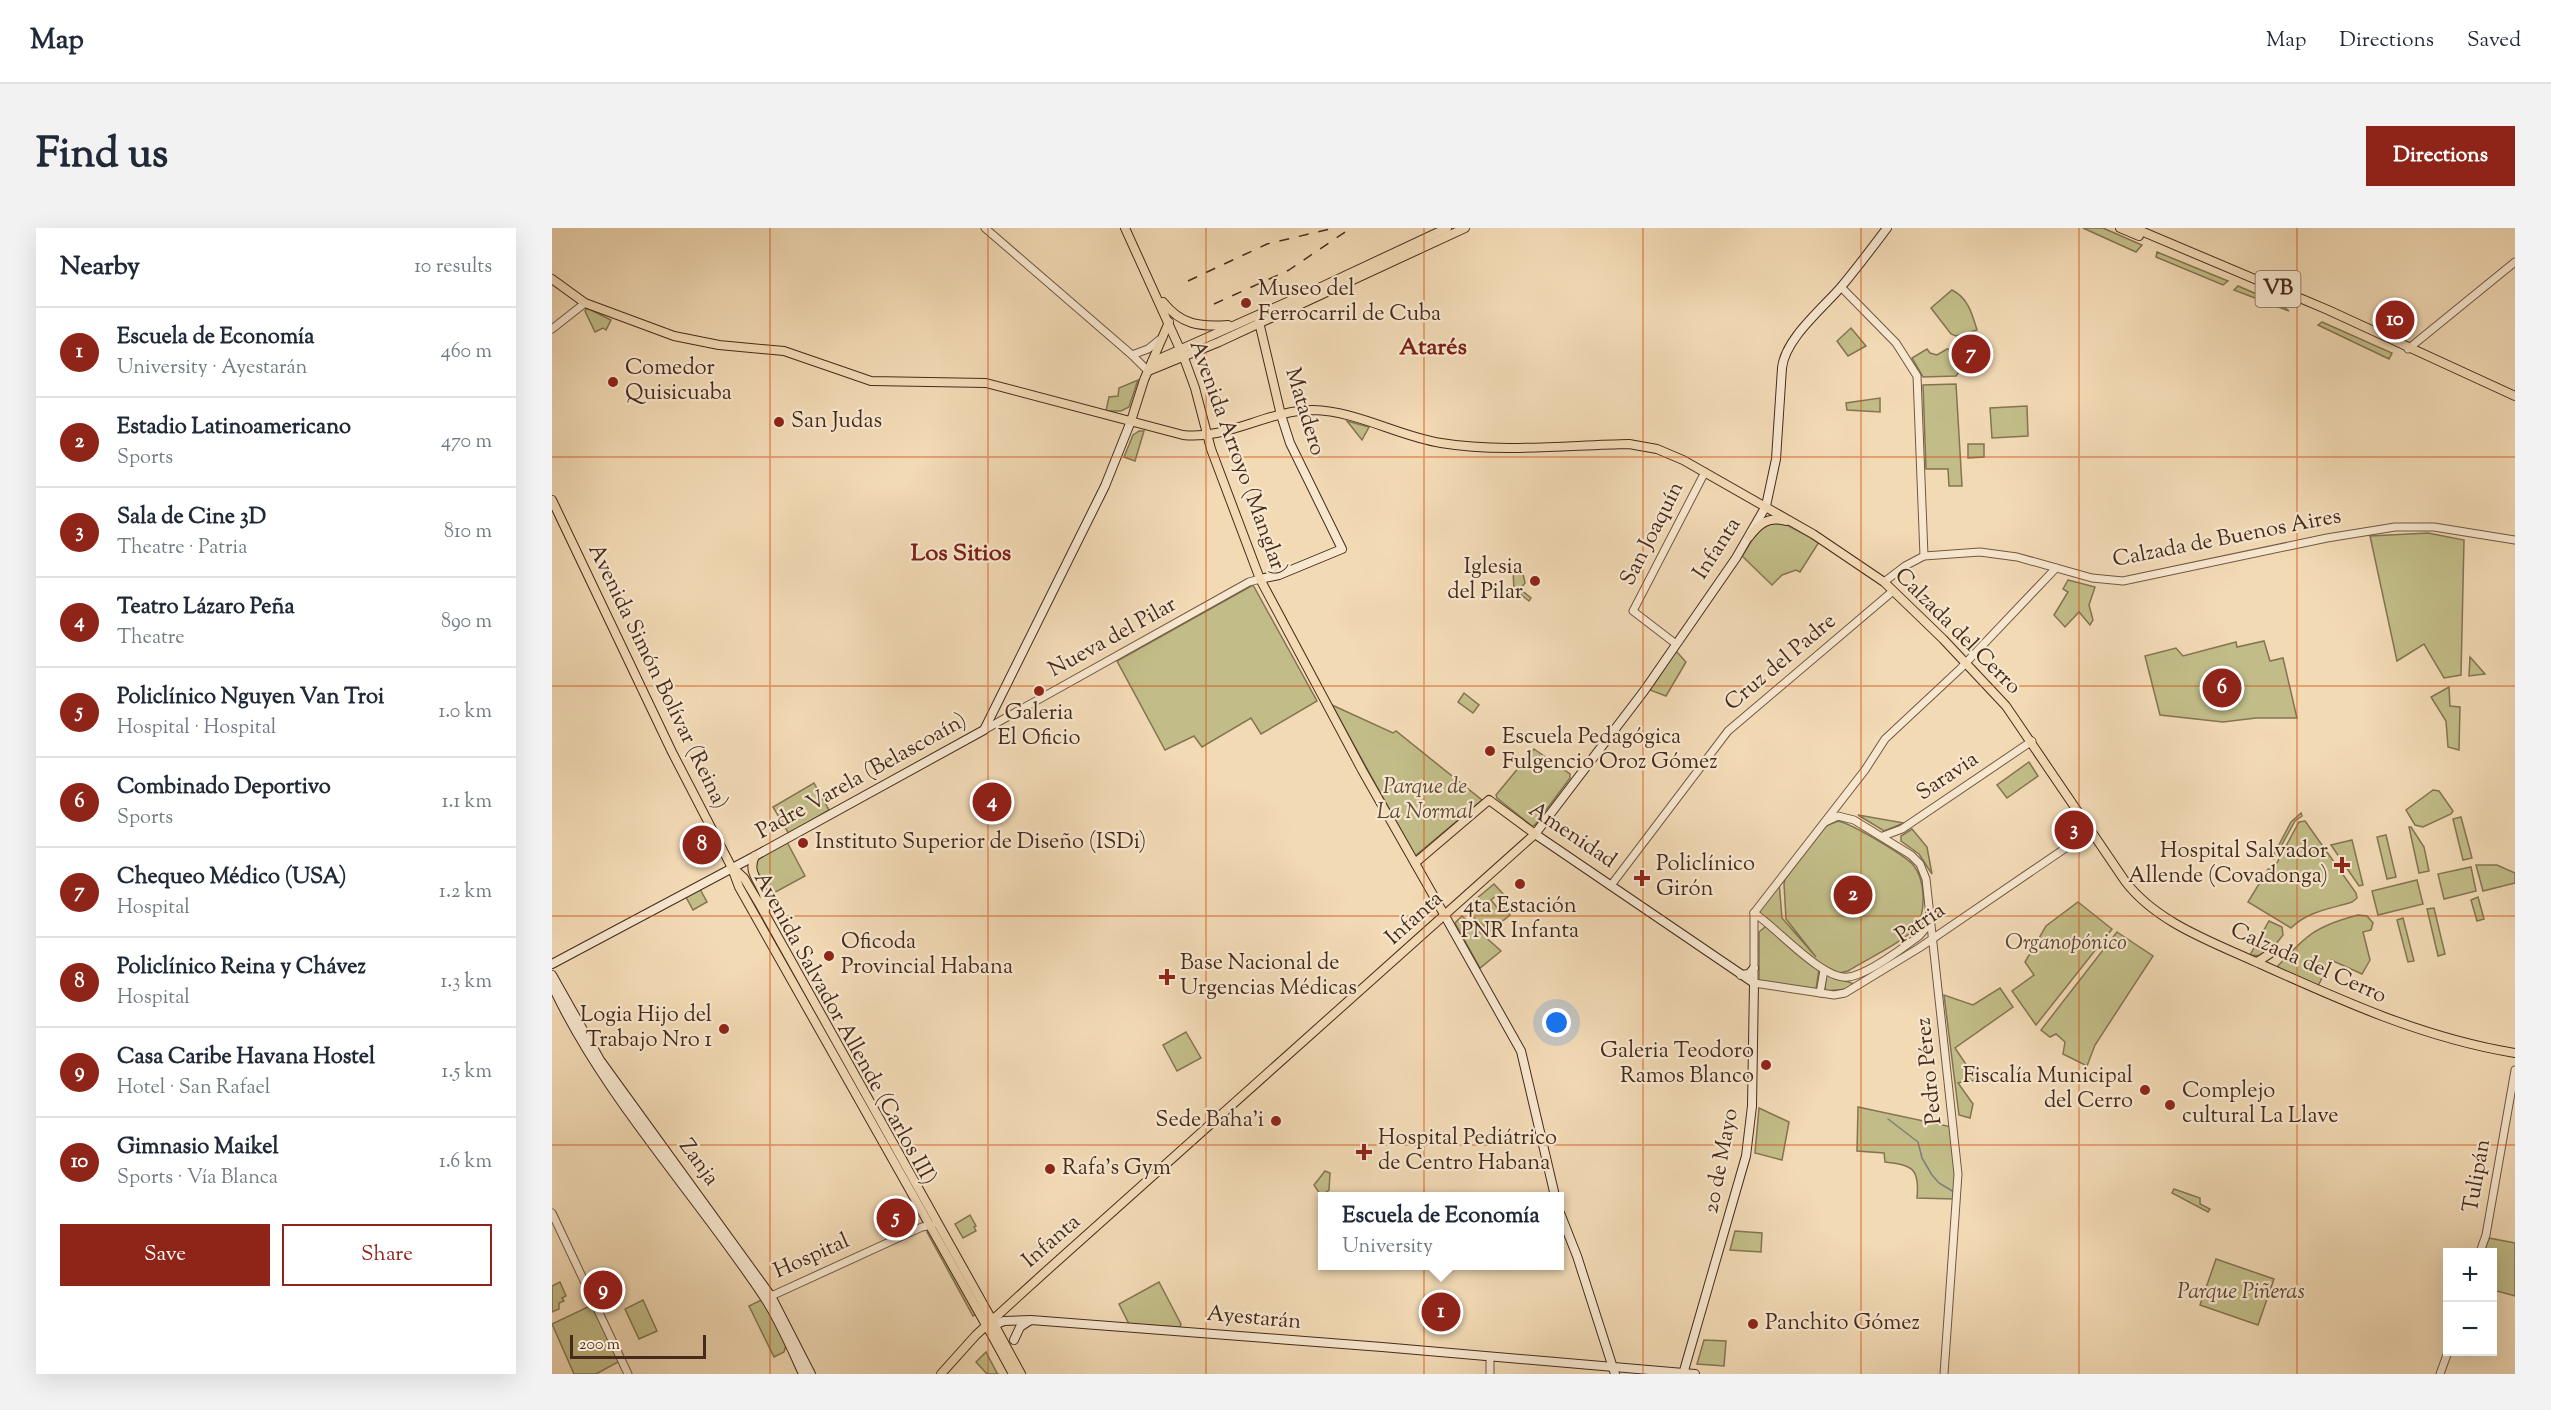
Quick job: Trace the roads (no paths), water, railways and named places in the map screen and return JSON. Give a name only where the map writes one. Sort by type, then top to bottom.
[{"type":"main road","name":"Avenida Arroyo (Manglar)","points":[[1125,228],[1182,353],[1195,388],[1207,435],[1260,579],[1362,770],[1445,916]]},
{"type":"main road","points":[[1154,292],[1175,315],[1188,323],[1203,326],[1238,324],[1255,320],[1447,228]]},
{"type":"main road","points":[[1152,362],[1182,353],[1465,228]]},
{"type":"main road","name":"Infanta","points":[[941,1374],[990,1324],[1535,834],[1640,697],[1737,558],[1766,506],[1776,459],[1782,364],[1785,355],[1808,323],[1841,287],[1887,228]]},
{"type":"main road","name":"VB","points":[[2120,228],[2408,349],[2428,355],[2515,396]]},
{"type":"main road","name":"VB","points":[[2134,228],[2408,349],[2428,360],[2439,362]]},
{"type":"main road","name":"Calzada del Cerro","points":[[552,279],[585,303],[674,336],[709,344],[790,352],[871,381],[986,383],[1175,434],[1207,435],[1307,410],[1362,420],[1416,438],[1462,446],[1637,445],[1667,453],[1800,526],[1884,582],[2006,706],[2032,741],[2125,881],[2149,908],[2164,918],[2347,1003],[2421,1031],[2480,1047],[2515,1053]]},
{"type":"main road","name":"Matadero","points":[[1255,320],[1290,443],[1342,549],[1279,575],[1260,579]]},
{"type":"main road","name":"Padre Varela (Belascoaín)","points":[[552,964],[984,730],[1105,486],[1169,322]]},
{"type":"main road","points":[[1148,371],[1238,324]]},
{"type":"main road","points":[[1110,416],[1125,413],[1135,405]]},
{"type":"main road","name":"Avenida Simón Bolívar (Reina)","points":[[552,500],[622,643],[654,717],[732,868]]},
{"type":"main road","points":[[1749,537],[1762,522],[1773,519],[1800,526]]},
{"type":"main road","name":"Amenidad","points":[[1415,863],[1489,800],[1739,975],[1754,983]]},
{"type":"main road","points":[[755,856],[752,870],[764,894],[766,917]]},
{"type":"main road","name":"Avenida Salvador Allende (Carlos III)","points":[[732,868],[744,878],[940,1227],[1013,1374]]},
{"type":"main road","name":"Avenida Salvador Allende (Carlos III)","points":[[732,868],[739,887],[930,1224],[1021,1374]]},
{"type":"main road","points":[[1445,916],[1521,1051],[1554,1192]]},
{"type":"main road","points":[[2257,962],[2274,951]]},
{"type":"main road","points":[[1739,975],[1747,975],[1754,968]]},
{"type":"main road","name":"Zanja","points":[[552,975],[600,1060],[768,1297],[811,1374]]},
{"type":"main road","points":[[1739,975],[1749,985],[1753,1000]]},
{"type":"main road","name":"20 de Mayo","points":[[1683,1374],[1746,1155],[1752,1106],[1754,983]]},
{"type":"main road","name":"Zanja","points":[[552,985],[567,1017],[595,1063],[768,1297],[803,1374]]},
{"type":"main road","points":[[1564,1223],[1577,1256],[1612,1372],[1620,1374]]},
{"type":"main road","points":[[1014,1340],[1020,1327],[1031,1320]]},
{"type":"main road","name":"Ayestarán","points":[[990,1324],[1031,1320],[1382,1347],[1612,1372],[1695,1374]]},
{"type":"street","points":[[985,228],[1148,371]]},
{"type":"street","points":[[2408,349],[2515,262]]},
{"type":"street","points":[[1841,287],[1896,344],[1917,376],[1924,556]]},
{"type":"street","points":[[552,329],[585,303]]},
{"type":"street","points":[[1132,355],[1148,349],[1163,337]]},
{"type":"street","points":[[2423,338],[2421,347],[2428,355]]},
{"type":"street","points":[[1132,355],[1152,362]]},
{"type":"street","name":"San Joaquín","points":[[1676,644],[1633,611],[1705,472]]},
{"type":"street","name":"Calzada de Buenos Aires","points":[[1884,582],[1905,566],[1924,556],[1988,552],[2092,578],[2123,581],[2327,537],[2406,526],[2434,527],[2515,540]]},
{"type":"street","points":[[1820,993],[1824,970],[1754,913],[1825,822],[1833,816],[1885,739],[1966,663],[2056,568]]},
{"type":"street","name":"Nueva del Pilar","points":[[984,730],[1249,582],[1260,579]]},
{"type":"street","name":"Cruz del Padre","points":[[1612,884],[1728,731],[1893,591]]},
{"type":"street","name":"Saravia","points":[[1882,836],[1894,834],[1902,829],[2032,741]]},
{"type":"street","name":"Pedro Pérez","points":[[1833,816],[1850,818],[1915,857],[1922,868],[1930,904],[1958,1174],[1944,1374]]},
{"type":"street","points":[[1900,847],[1897,838],[1902,829]]},
{"type":"street","name":"Patria","points":[[1754,983],[1834,995],[1850,992],[1919,948],[1933,933],[2092,830]]},
{"type":"street","name":"Patria","points":[[1824,970],[1842,978],[1857,975],[1923,931],[1928,921],[1930,904]]},
{"type":"street","name":"20 de Mayo","points":[[1754,913],[1754,983]]},
{"type":"street","points":[[1755,928],[1762,923],[1769,924]]},
{"type":"street","points":[[1923,931],[1930,926],[1933,933]]},
{"type":"street","points":[[1919,948],[1928,948],[1936,956]]},
{"type":"street","name":"Tulipán","points":[[2481,1248],[2488,1223],[2515,1070]]},
{"type":"street","points":[[552,1213],[628,1374]]},
{"type":"street","points":[[930,1224],[940,1227]]},
{"type":"street","name":"Hospital","points":[[768,1297],[930,1224]]},
{"type":"street","points":[[2440,1374],[2447,1356]]},
{"type":"street","points":[[1490,1358],[1490,1374]]},
{"type":"waterway","points":[[1888,1119],[1918,1142],[1922,1158],[1932,1175],[1939,1183],[1954,1192]]},
{"type":"railway","points":[[1188,281],[1267,244],[1334,228]]},
{"type":"railway","points":[[1214,304],[1289,270],[1351,228]]},
{"type":"place","name":"Museo del Ferrocarril de Cuba","points":[[1246,303]]},
{"type":"place","name":"Gimnasio Maikel","points":[[2395,320]]},
{"type":"place","name":"Chequeo Médico (USA)","points":[[1971,354]]},
{"type":"place","name":"Comedor Quisicuaba","points":[[613,382]]},
{"type":"place","name":"San Judas","points":[[779,422]]},
{"type":"place","name":"Iglesia del Pilar","points":[[1535,581]]},
{"type":"place","name":"Combinado Deportivo","points":[[2222,688]]},
{"type":"place","name":"Galeria El Oficio","points":[[1039,691]]},
{"type":"place","name":"Escuela Pedagógica Fulgencio Oroz Gómez","points":[[1490,751]]},
{"type":"place","name":"Teatro Lázaro Peña","points":[[992,802]]},
{"type":"place","name":"Sala de Cine 3D","points":[[2074,830]]},
{"type":"place","name":"Instituto Superior de Diseño (ISDi)","points":[[803,843]]},
{"type":"place","name":"Policlínico Reina y Chávez","points":[[702,845]]},
{"type":"place","name":"Hospital Salvador Allende (Covadonga)","points":[[2342,865]]},
{"type":"place","name":"Policlínico Girón","points":[[1642,878]]},
{"type":"place","name":"4ta Estación PNR Infanta","points":[[1520,884]]},
{"type":"place","name":"Estadio Latinoamericano","points":[[1853,895]]},
{"type":"place","name":"Oficoda Provincial Habana","points":[[829,956]]},
{"type":"place","name":"Base Nacional de Urgencias Médicas","points":[[1167,977]]},
{"type":"place","name":"Logia Hijo del Trabajo Nro 1","points":[[724,1029]]},
{"type":"place","name":"Galeria Teodoro Ramos Blanco","points":[[1766,1065]]},
{"type":"place","name":"Fiscalía Municipal del Cerro","points":[[2145,1090]]},
{"type":"place","name":"Complejo cultural La Llave","points":[[2170,1105]]},
{"type":"place","name":"Sede Baha’i","points":[[1276,1121]]},
{"type":"place","name":"Hospital Pediátrico de Centro Habana","points":[[1364,1152]]},
{"type":"place","name":"Rafa's Gym","points":[[1050,1169]]},
{"type":"place","name":"Policlínico Nguyen Van Troi","points":[[896,1218]]},
{"type":"place","name":"Casa Caribe Havana Hostel","points":[[603,1290]]},
{"type":"place","name":"Escuela de Economía","points":[[1441,1312]]},
{"type":"place","name":"Panchito Gómez","points":[[1753,1324]]},
{"type":"district","name":"Atarés","points":[[1433,348]]},
{"type":"district","name":"Los Sitios","points":[[961,554]]},
{"type":"park label","name":"Parque de La Normal","points":[[1425,800]]},
{"type":"park label","name":"Organopónico","points":[[2066,944]]},
{"type":"park label","name":"Parque Piñeras","points":[[2241,1293]]}]
